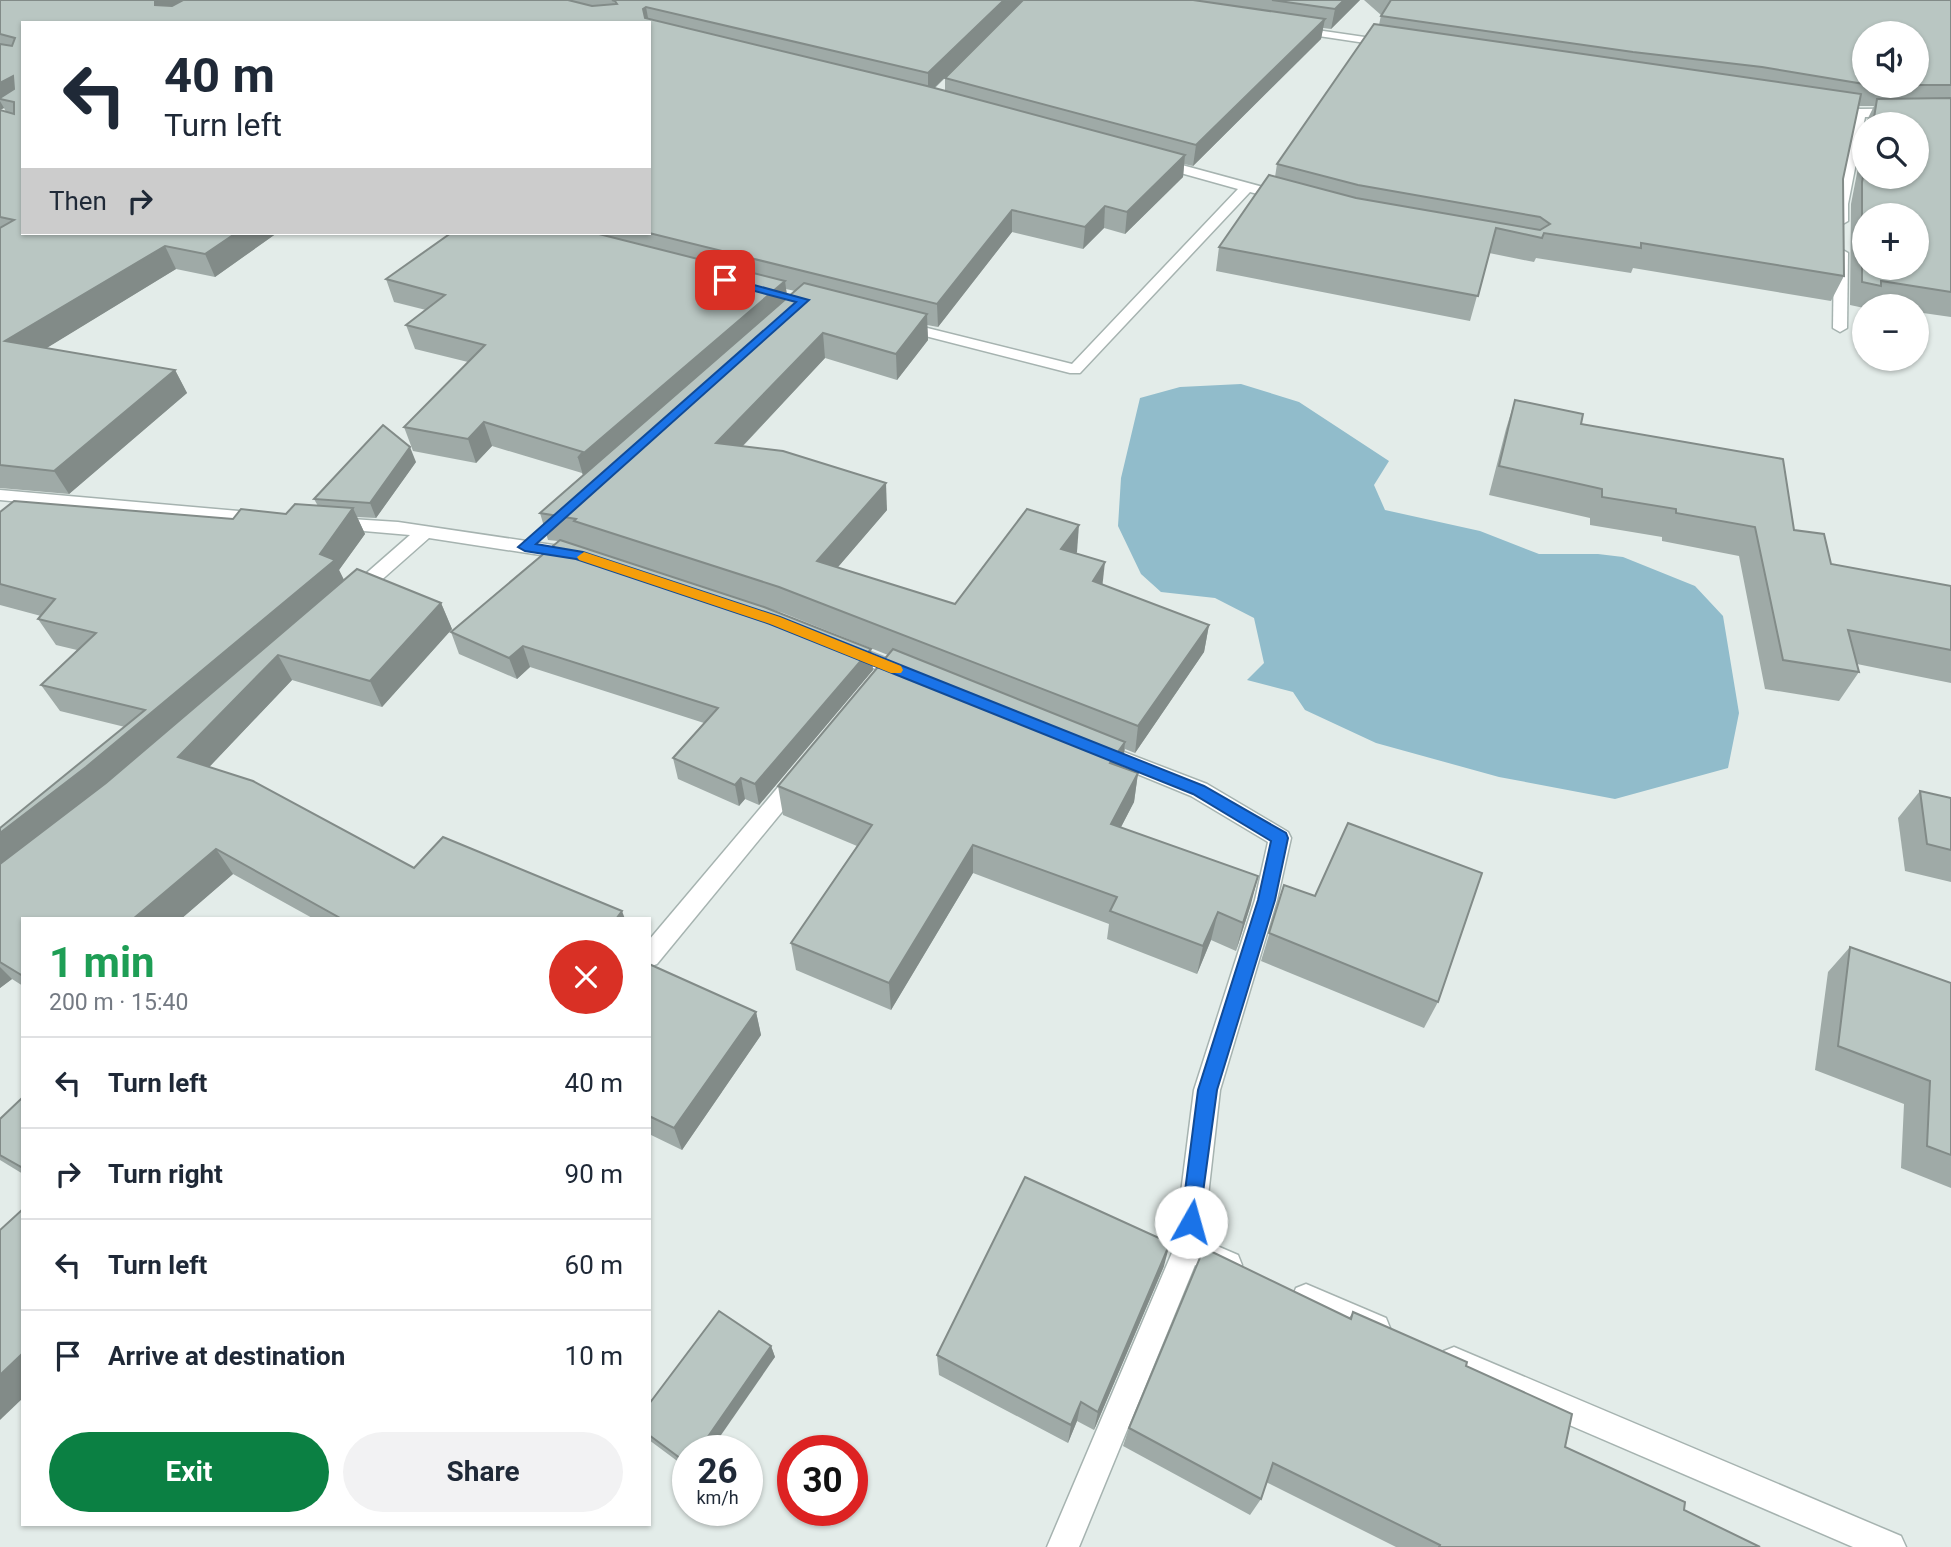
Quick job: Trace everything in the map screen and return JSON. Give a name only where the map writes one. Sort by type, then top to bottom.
[{"type":"street","points":[[1289,29],[1399,45]]},
{"type":"street","points":[[1810,104],[1854,112]]},
{"type":"street","points":[[1929,112],[1951,112]]},
{"type":"street","points":[[1840,328],[1841,204],[1852,151]]},
{"type":"street","points":[[1142,159],[1299,201]]},
{"type":"street","points":[[881,320],[1075,370],[1247,187]]},
{"type":"street","points":[[0,495],[290,521]]},
{"type":"street","points":[[317,522],[425,532],[591,559]]},
{"type":"street","points":[[525,547],[545,529]]},
{"type":"street","points":[[343,604],[425,532]]},
{"type":"street","points":[[826,641],[929,683]]},
{"type":"street","points":[[872,689],[890,667]]},
{"type":"street","points":[[1063,1547],[1188,1248],[1207,1090],[1266,900],[1280,838],[1199,790],[1083,744]]},
{"type":"street","points":[[651,955],[810,764]]},
{"type":"street","points":[[1188,1248],[1251,1275]]},
{"type":"street","points":[[1289,1291],[1390,1334]]},
{"type":"street","points":[[1429,1351],[1890,1547]]},
{"type":"water","points":[[1241,384],[1299,402],[1389,461],[1374,485],[1385,510],[1480,531],[1539,554],[1598,554],[1623,557],[1695,586],[1723,616],[1739,713],[1728,768],[1615,799],[1499,777],[1376,743],[1305,710],[1293,692],[1247,680],[1264,663],[1254,618],[1215,598],[1161,592],[1141,574],[1118,526],[1121,478],[1140,398],[1180,387]]},
{"type":"building","points":[[0,0],[157,0],[155,5],[172,6],[183,0],[568,0],[592,6],[617,4],[612,0],[1004,0],[928,73],[646,7],[643,9],[645,18],[927,86],[1185,155],[1127,212],[1105,206],[1085,227],[1012,210],[937,304],[651,233],[651,21],[21,21],[21,235],[233,235],[205,254],[165,246],[5,341],[175,370],[54,471],[0,465],[0,228],[14,220],[0,217],[0,110],[14,114],[14,102],[0,98],[14,89],[13,76],[0,83],[0,44],[12,46],[15,38],[0,34]]},
{"type":"building","points":[[1023,0],[1193,0],[1325,19],[1196,145],[945,78]]},
{"type":"building","points":[[1272,0],[1344,0],[1335,9]]},
{"type":"building","points":[[1391,0],[1951,0],[1951,85],[1929,85],[1929,21],[1852,21],[1852,82],[1762,67],[1633,52],[1381,16]]},
{"type":"building","points":[[1374,24],[1852,93],[1852,98],[1860,98],[1857,112],[1852,112],[1852,136],[1843,179],[1844,276],[1641,243],[1641,248],[1544,233],[1542,238],[1496,228],[1478,296],[1219,247],[1269,175],[1356,198],[1540,230],[1550,224],[1540,217],[1358,185],[1277,164]]},
{"type":"building","points":[[1951,98],[1951,292],[1881,281],[1881,286],[1862,282],[1862,280],[1929,280],[1929,203],[1862,203],[1862,189],[1929,189],[1929,112],[1875,112],[1877,99]]},
{"type":"building","points":[[448,235],[603,235],[785,281],[578,458],[583,452],[484,422],[468,439],[404,427],[485,345],[406,325],[445,295],[386,279]]},
{"type":"building","points":[[804,283],[927,314],[896,354],[823,333],[716,443],[783,451],[886,483],[817,561],[955,604],[1027,509],[1079,525],[1061,549],[1105,562],[1093,581],[1209,625],[1138,726],[779,587],[574,521],[576,519],[540,513]]},
{"type":"building","points":[[1515,400],[1583,414],[1581,424],[1783,459],[1794,530],[1824,534],[1831,564],[1951,586],[1951,650],[1848,630],[1859,672],[1783,660],[1755,527],[1676,513],[1676,509],[1602,497],[1602,489],[1499,466]]},
{"type":"building","points":[[383,425],[410,447],[370,503],[314,499]]},
{"type":"building","points":[[14,501],[233,519],[241,509],[286,514],[295,504],[353,508],[320,554],[335,560],[86,767],[0,833],[0,828],[145,710],[41,685],[96,633],[38,619],[55,599],[0,584],[0,512]]},
{"type":"building","points":[[560,540],[764,607],[871,649],[755,784],[741,778],[735,785],[673,758],[718,708],[523,646],[509,658],[451,632]]},
{"type":"building","points":[[357,569],[441,603],[370,681],[278,655],[178,757],[253,781],[414,868],[443,837],[622,911],[618,917],[338,917],[216,849],[135,917],[21,917],[21,975],[0,962],[0,864],[106,783]]},
{"type":"building","points":[[893,649],[1125,742],[1110,763],[1138,773],[1111,824],[1258,876],[1243,923],[1218,912],[1203,946],[1110,911],[1117,897],[973,845],[889,983],[791,943],[872,825],[778,786]]},
{"type":"building","points":[[1920,791],[1951,798],[1951,850],[1927,844]]},
{"type":"building","points":[[1348,823],[1482,873],[1438,1002],[1269,933],[1284,885],[1315,896]]},
{"type":"building","points":[[1850,947],[1951,983],[1951,1155],[1927,1146],[1930,1081],[1838,1046]]},
{"type":"building","points":[[651,965],[756,1012],[674,1128],[651,1117]]},
{"type":"building","points":[[21,1099],[21,1167],[0,1155],[0,1119]]},
{"type":"building","points":[[1025,1177],[1170,1243],[1098,1412],[1081,1402],[1071,1425],[937,1355]]},
{"type":"building","points":[[21,1211],[21,1355],[0,1375],[0,1230]]},
{"type":"building","points":[[1204,1248],[1351,1319],[1353,1312],[1467,1362],[1466,1366],[1572,1414],[1565,1447],[1685,1502],[1684,1510],[1760,1547],[1439,1547],[1440,1545],[1273,1463],[1261,1499],[1129,1428]]},
{"type":"building","points":[[719,1311],[771,1346],[709,1435],[672,1435],[672,1452],[651,1436],[651,1401]]},
{"type":"slow traffic","points":[[584,557],[775,621],[896,670]]},
{"type":"route","points":[[725,280],[804,300],[525,547],[578,555],[775,621],[1199,790],[1280,838],[1266,900],[1207,1090],[1191,1222]]}]
